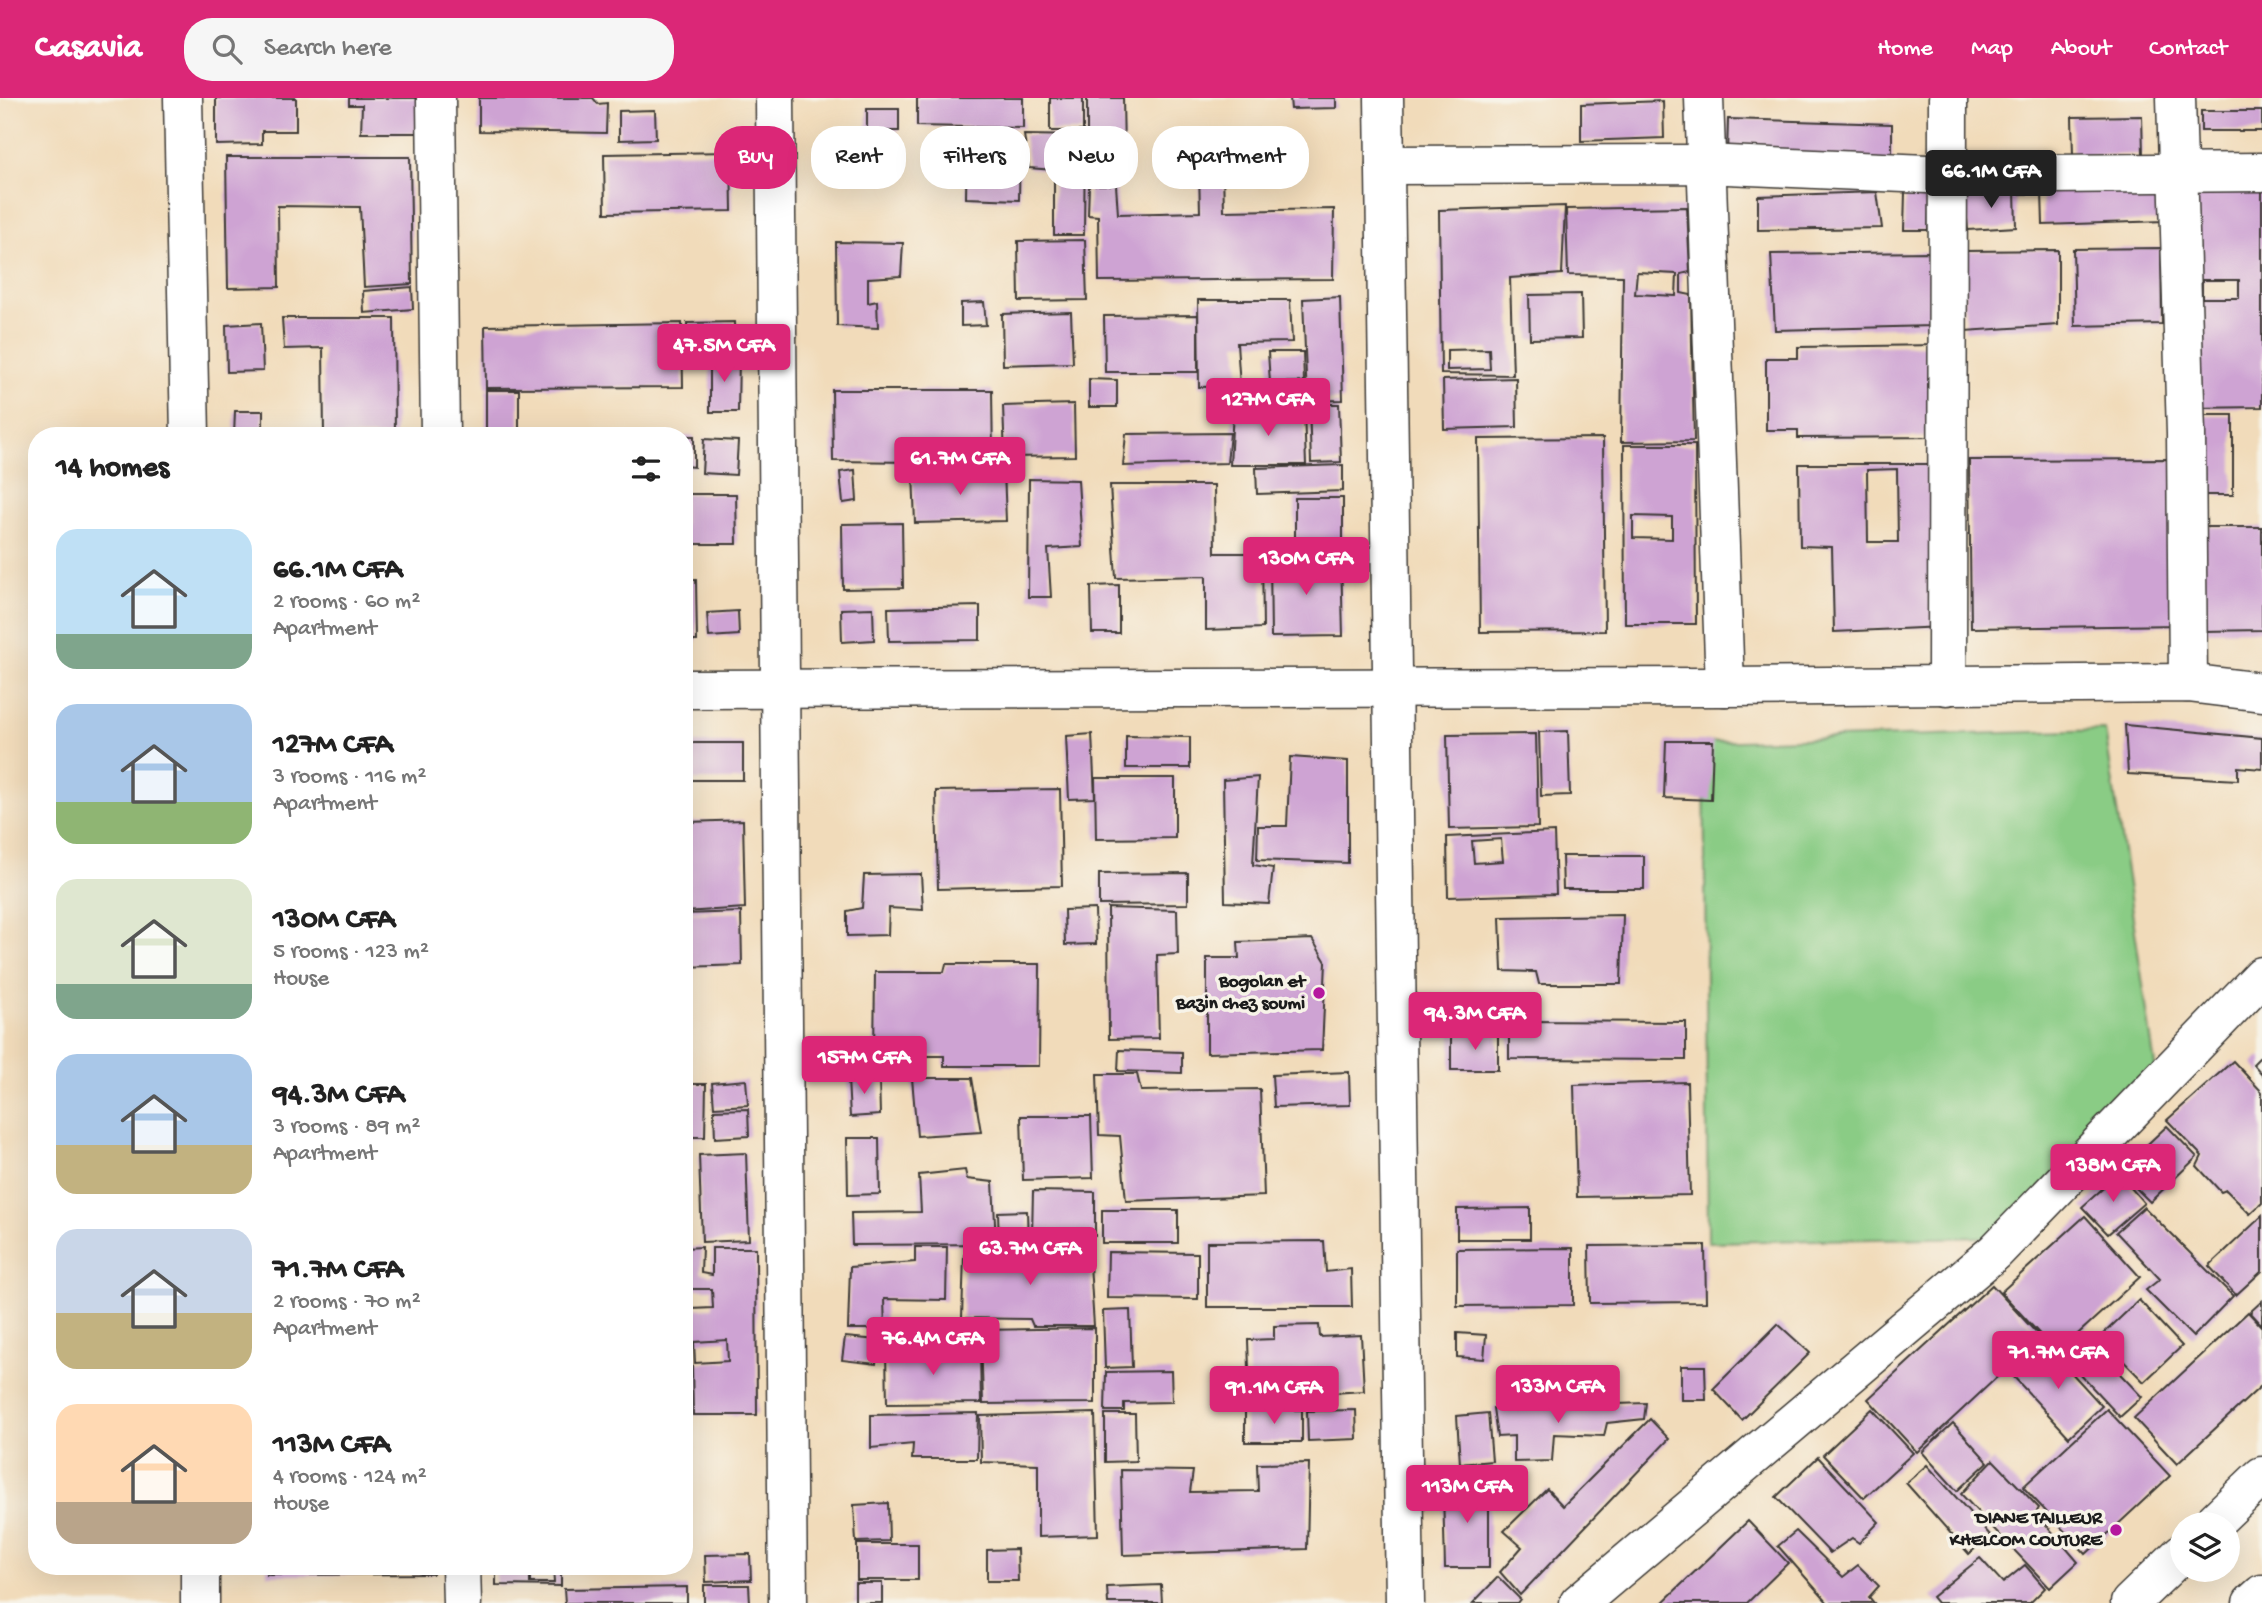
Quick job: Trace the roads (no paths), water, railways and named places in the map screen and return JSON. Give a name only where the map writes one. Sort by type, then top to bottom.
[{"type":"street","points":[[183,98],[190,427]]},
{"type":"street","points":[[436,98],[440,427]]},
{"type":"street","points":[[775,98],[788,1603]]},
{"type":"street","points":[[1384,98],[1405,1603]]},
{"type":"street","points":[[1704,98],[1725,687]]},
{"type":"street","points":[[1947,686],[1948,98]]},
{"type":"street","points":[[2176,98],[2186,434],[2188,683]]},
{"type":"street","points":[[1385,165],[1706,164],[1949,175],[2262,172]]},
{"type":"street","points":[[693,689],[1725,687],[2188,683],[2262,691]]},
{"type":"street","points":[[1579,1603],[1994,1252],[2262,976]]},
{"type":"street","points":[[2224,1512],[2262,1476]]},
{"type":"street","points":[[2130,1603],[2170,1565]]},
{"type":"street","points":[[200,1575],[200,1603]]},
{"type":"street","points":[[461,1575],[462,1603]]},
{"type":"street","points":[[2252,1603],[2262,1594]]},
{"type":"place","name":"Bogolan et Bazin chez soumi","points":[[1319,993]]},
{"type":"place","name":"DIANE TAILLEUR KHELCOM COUTURE","points":[[2116,1530]]}]
